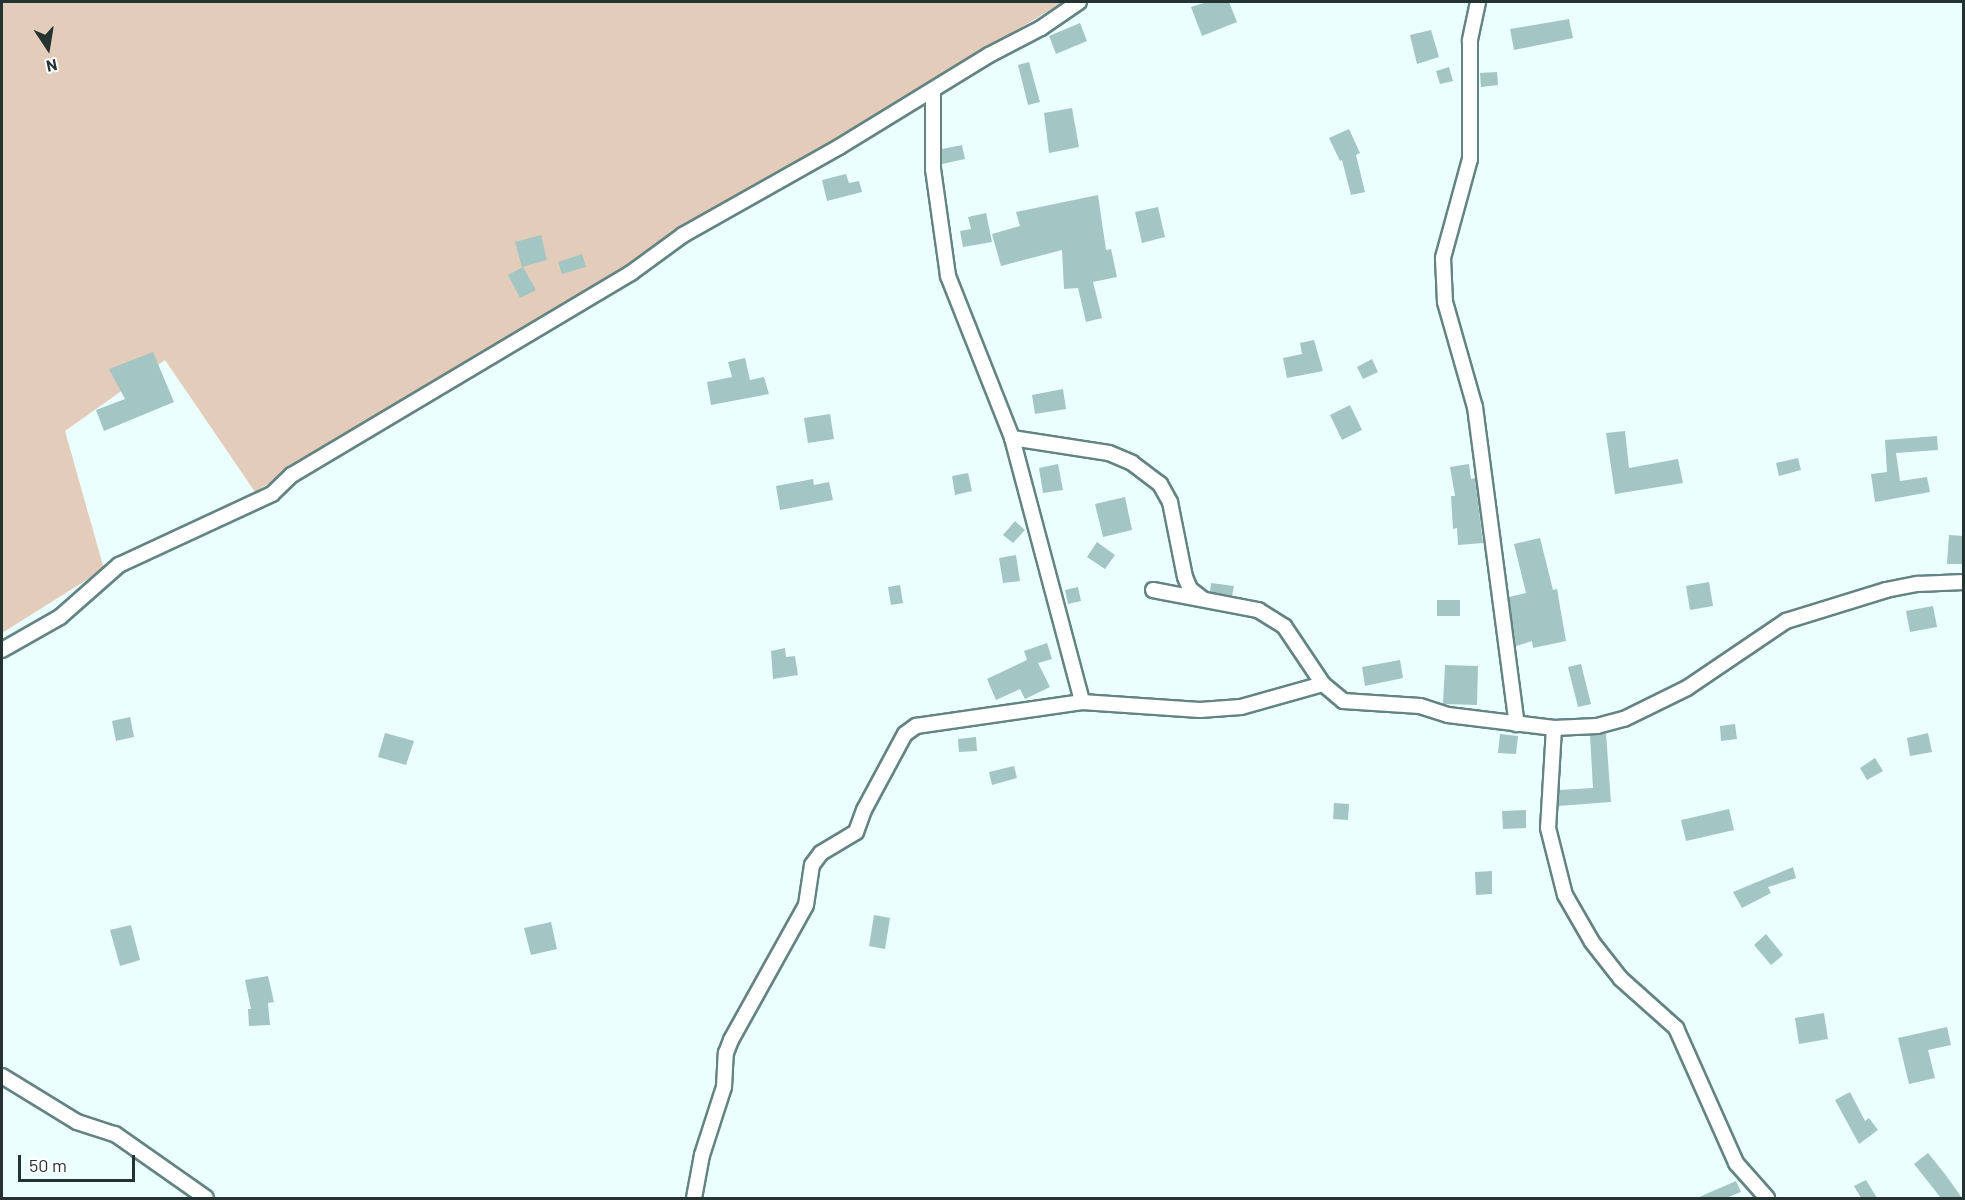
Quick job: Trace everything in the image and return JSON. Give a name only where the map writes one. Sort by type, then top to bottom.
[{"type":"street","points":[[2,650],[60,616],[119,565],[272,494],[292,475],[383,418],[632,273],[683,235],[1041,28],[1079,2]]},
{"type":"street","points":[[1478,2],[1470,41],[1470,159],[1443,258],[1445,302],[1476,407],[1517,724]]},
{"type":"street","points":[[933,90],[933,170],[948,276],[1012,438],[1082,702]]},
{"type":"street","points":[[1012,438],[1108,453],[1132,463],[1160,484],[1170,502],[1185,577],[1190,589],[1207,602]]},
{"type":"street","points":[[1153,590],[1258,610],[1284,626],[1323,684],[1343,701],[1420,706],[1448,715],[1554,728],[1597,726],[1624,719],[1687,688],[1786,621],[1886,590],[1918,584],[1964,582]]},
{"type":"street","points":[[694,1198],[702,1155],[724,1087],[726,1053],[731,1040],[739,1031],[806,905],[812,865],[821,853],[856,832],[864,810],[905,734],[916,726],[1082,702],[1200,710],[1241,707],[1323,684]]},
{"type":"street","points":[[1554,728],[1548,828],[1565,895],[1592,942],[1621,979],[1676,1028],[1736,1163],[1767,1198]]},
{"type":"street","points":[[2,1076],[77,1122],[115,1134],[180,1176],[206,1198]]},
{"type":"shaded area","points":[[2,2],[1063,2],[255,492],[165,360],[65,431],[104,569],[2,633]]},
{"type":"building","points":[[1207,2],[1229,2],[1237,22],[1202,36],[1191,7]]},
{"type":"building","points":[[1569,19],[1573,38],[1514,50],[1510,29]]},
{"type":"building","points":[[1080,23],[1087,41],[1056,54],[1049,36]]},
{"type":"building","points":[[1431,30],[1439,57],[1417,64],[1410,35]]},
{"type":"building","points":[[1029,62],[1040,102],[1028,105],[1018,65]]},
{"type":"building","points":[[1449,67],[1453,81],[1440,84],[1436,71]]},
{"type":"building","points":[[1497,72],[1498,85],[1481,87],[1480,73]]},
{"type":"building","points":[[1072,108],[1079,147],[1049,153],[1044,113]]},
{"type":"building","points":[[1349,129],[1360,153],[1356,155],[1365,192],[1351,195],[1342,160],[1340,161],[1329,138]]},
{"type":"building","points":[[962,145],[965,159],[942,164],[942,149]]},
{"type":"building","points":[[846,174],[849,183],[859,181],[862,192],[827,201],[822,180]]},
{"type":"building","points":[[1098,195],[1106,250],[1111,249],[1117,277],[1093,282],[1102,318],[1086,322],[1078,288],[1064,289],[1062,250],[1001,266],[992,234],[1020,226],[1016,212]]},
{"type":"building","points":[[1158,207],[1165,237],[1142,243],[1135,212]]},
{"type":"building","points":[[986,213],[992,242],[963,247],[960,231],[971,229],[968,217]]},
{"type":"building","points":[[541,235],[547,260],[522,267],[515,242]]},
{"type":"building","points":[[582,254],[586,267],[562,274],[558,262]]},
{"type":"building","points":[[523,267],[536,290],[520,298],[508,275]]},
{"type":"building","points":[[1314,340],[1323,371],[1287,378],[1283,358],[1302,354],[1300,343]]},
{"type":"building","points":[[153,352],[174,402],[104,431],[96,410],[125,399],[109,369]]},
{"type":"building","points":[[745,358],[750,380],[764,377],[769,394],[711,405],[707,382],[732,377],[728,362]]},
{"type":"building","points":[[1372,359],[1378,372],[1363,379],[1357,367]]},
{"type":"building","points":[[1063,389],[1066,409],[1035,414],[1032,395]]},
{"type":"building","points":[[1350,405],[1362,430],[1342,440],[1330,415]]},
{"type":"building","points":[[830,414],[834,439],[808,443],[804,418]]},
{"type":"building","points":[[1625,431],[1629,468],[1678,459],[1683,483],[1615,494],[1606,433]]},
{"type":"building","points":[[1937,436],[1938,450],[1896,453],[1900,481],[1927,477],[1930,492],[1875,502],[1871,474],[1887,472],[1885,440]]},
{"type":"building","points":[[1798,458],[1801,470],[1779,476],[1776,463]]},
{"type":"building","points":[[1058,464],[1063,490],[1043,493],[1039,468]]},
{"type":"building","points":[[1469,464],[1471,479],[1475,478],[1483,543],[1458,545],[1457,528],[1453,529],[1451,496],[1455,496],[1450,467]]},
{"type":"building","points":[[968,473],[972,491],[955,495],[952,476]]},
{"type":"building","points":[[813,479],[814,485],[829,482],[833,500],[780,510],[776,486]]},
{"type":"building","points":[[1125,497],[1132,530],[1103,537],[1095,504]]},
{"type":"building","points":[[1015,521],[1025,530],[1013,543],[1003,535]]},
{"type":"building","points":[[1949,535],[1964,536],[1964,564],[1947,564]]},
{"type":"building","points":[[1540,538],[1553,590],[1557,589],[1566,641],[1533,648],[1532,641],[1516,646],[1509,597],[1526,593],[1514,544]]},
{"type":"building","points":[[1097,542],[1115,555],[1105,569],[1087,557]]},
{"type":"building","points":[[1016,555],[1020,581],[1003,583],[999,558]]},
{"type":"building","points":[[1709,582],[1713,606],[1690,610],[1686,586]]},
{"type":"building","points":[[1211,583],[1234,586],[1232,596],[1210,592]]},
{"type":"building","points":[[900,585],[903,603],[891,605],[888,587]]},
{"type":"building","points":[[1078,587],[1081,601],[1068,604],[1065,590]]},
{"type":"building","points":[[1437,600],[1460,600],[1460,616],[1437,616]]},
{"type":"building","points":[[1933,606],[1937,627],[1910,632],[1906,611]]},
{"type":"building","points":[[1047,643],[1052,659],[1038,663],[1050,687],[1025,699],[1020,689],[996,700],[987,679],[1027,660],[1024,651]]},
{"type":"building","points":[[785,648],[786,657],[795,656],[798,675],[773,679],[771,651]]},
{"type":"building","points":[[1400,660],[1403,678],[1365,686],[1362,667]]},
{"type":"building","points":[[1581,664],[1591,704],[1578,707],[1568,667]]},
{"type":"building","points":[[1445,665],[1478,666],[1477,705],[1443,704]]},
{"type":"building","points":[[130,717],[134,737],[116,741],[112,721]]},
{"type":"building","points":[[1735,724],[1737,739],[1721,741],[1720,726]]},
{"type":"building","points":[[385,733],[414,741],[406,765],[378,757]]},
{"type":"building","points":[[1606,733],[1611,802],[1558,806],[1559,790],[1593,788],[1590,735]]},
{"type":"building","points":[[1928,733],[1932,752],[1910,756],[1907,738]]},
{"type":"building","points":[[1500,734],[1518,736],[1516,754],[1498,753]]},
{"type":"building","points":[[976,737],[977,751],[959,752],[958,739]]},
{"type":"building","points":[[1875,758],[1883,771],[1867,780],[1860,768]]},
{"type":"building","points":[[1014,766],[1017,778],[992,785],[989,772]]},
{"type":"building","points":[[1334,803],[1349,804],[1348,820],[1333,819]]},
{"type":"building","points":[[1729,809],[1734,830],[1686,841],[1681,820]]},
{"type":"building","points":[[1526,810],[1526,828],[1503,829],[1502,811]]},
{"type":"building","points":[[1793,867],[1796,878],[1768,887],[1771,893],[1742,908],[1733,892]]},
{"type":"building","points":[[1492,871],[1492,894],[1476,895],[1475,872]]},
{"type":"building","points":[[874,915],[890,918],[885,949],[869,946]]},
{"type":"building","points":[[551,922],[557,949],[531,955],[524,928]]},
{"type":"building","points":[[131,925],[140,960],[120,966],[110,930]]},
{"type":"building","points":[[1766,934],[1783,955],[1771,965],[1754,945]]},
{"type":"building","points":[[268,976],[274,1002],[268,1003],[270,1025],[249,1026],[248,1009],[251,1009],[245,980]]},
{"type":"building","points":[[1824,1013],[1828,1039],[1799,1044],[1795,1018]]},
{"type":"building","points":[[1947,1027],[1951,1045],[1928,1050],[1935,1078],[1909,1084],[1898,1038]]},
{"type":"building","points":[[1850,1092],[1865,1121],[1869,1118],[1878,1130],[1859,1144],[1835,1100]]},
{"type":"building","points":[[1928,1153],[1962,1198],[1941,1198],[1914,1164]]},
{"type":"building","points":[[1866,1180],[1877,1198],[1861,1198],[1854,1186]]},
{"type":"building","points":[[1736,1181],[1741,1192],[1726,1198],[1697,1198]]}]
